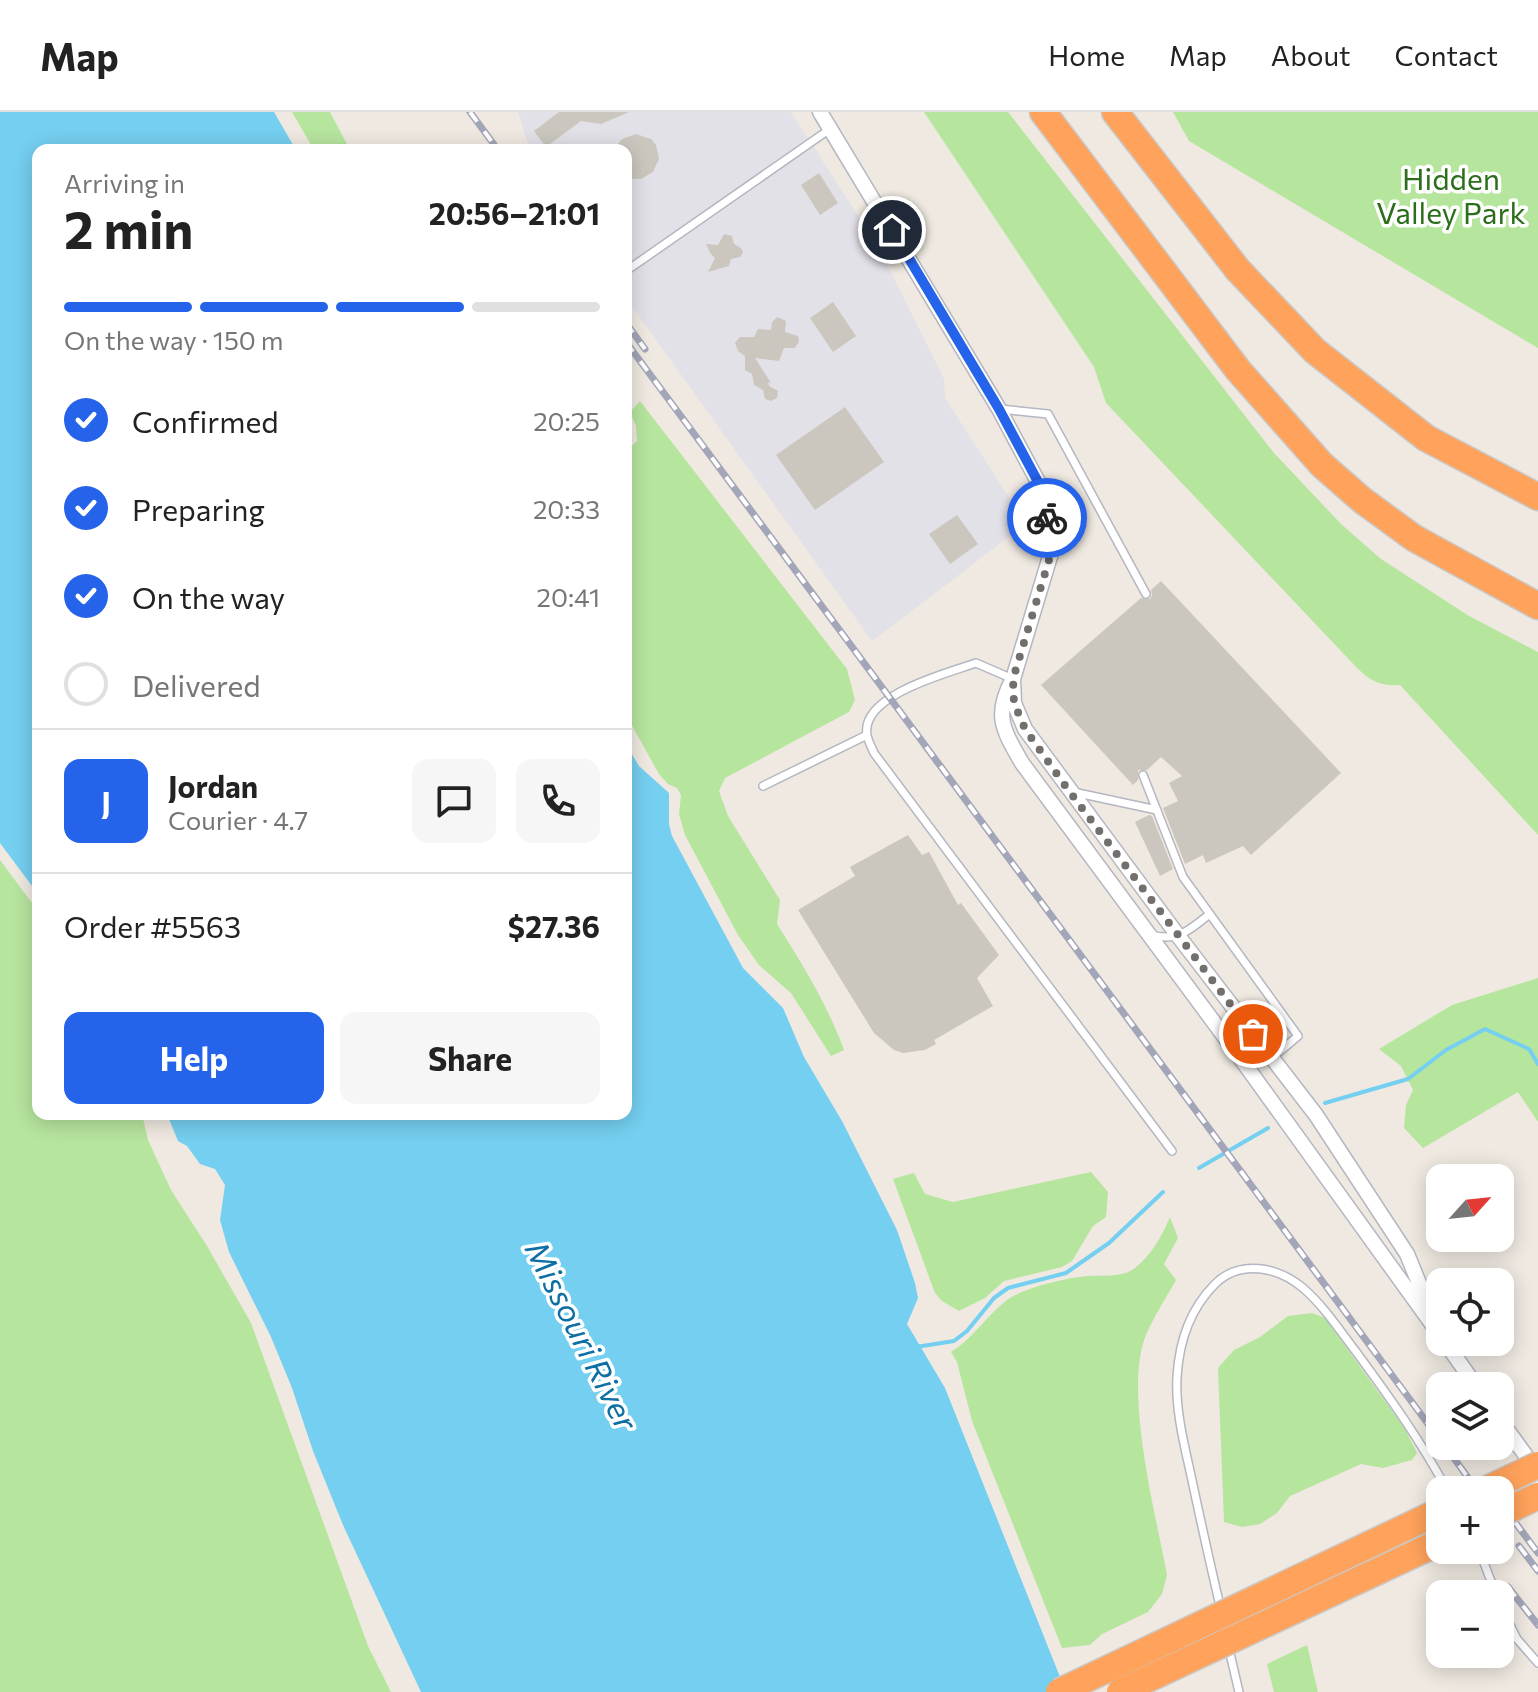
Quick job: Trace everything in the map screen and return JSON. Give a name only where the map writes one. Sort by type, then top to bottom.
[{"type":"highway","points":[[1043,112],[1238,370],[1322,465],[1362,500],[1414,538],[1538,606]]},
{"type":"highway","points":[[1115,112],[1238,270],[1315,351],[1426,438],[1538,497]]},
{"type":"highway","points":[[1514,1476],[1538,1465]]},
{"type":"highway","points":[[1514,1507],[1538,1496]]},
{"type":"highway","points":[[1059,1692],[1426,1518]]},
{"type":"highway","points":[[1120,1692],[1426,1549]]},
{"type":"street","points":[[820,112],[999,409],[1044,493],[1052,550],[1013,679],[1003,697],[1001,715],[1004,731],[1022,763],[1426,1316]]},
{"type":"street","points":[[1013,679],[1014,703],[1025,729],[1316,1115],[1407,1254],[1426,1301]]},
{"type":"street","points":[[1514,1439],[1538,1472]]},
{"type":"lane","points":[[632,267],[830,129]]},
{"type":"lane","points":[[999,409],[1048,414],[1146,594]]},
{"type":"lane","points":[[1013,679],[976,663],[905,688],[890,698],[868,721],[867,735],[874,753],[1172,1151]]},
{"type":"lane","points":[[763,786],[867,735]]},
{"type":"lane","points":[[1143,775],[1183,877],[1298,1036],[1271,1058],[1259,1064],[1244,1063]]},
{"type":"lane","points":[[1069,791],[1157,810]]},
{"type":"lane","points":[[1149,935],[1179,937],[1210,914]]},
{"type":"lane","points":[[1239,1692],[1184,1443],[1177,1379],[1182,1344],[1190,1319],[1218,1281],[1249,1267],[1263,1268],[1302,1287],[1329,1315],[1412,1428],[1439,1476]]},
{"type":"lane","points":[[1514,1633],[1538,1663]]},
{"type":"shaded area","points":[[518,112],[791,112],[879,248],[944,379],[945,398],[1026,524],[872,641],[632,306],[632,144],[528,144]]},
{"type":"green space","points":[[292,112],[330,112],[347,144],[311,144]]},
{"type":"green space","points":[[924,112],[1008,112],[1274,453],[1341,524],[1381,559],[1469,616],[1538,652],[1538,835],[1400,685],[1377,682],[1358,669],[1106,403],[1094,367]]},
{"type":"green space","name":"Hidden Valley Park","points":[[1173,112],[1538,112],[1538,348],[1189,141]]},
{"type":"green space","points":[[640,401],[847,669],[855,700],[849,712],[725,778],[719,791],[728,816],[780,900],[777,924],[814,985],[837,1033],[844,1050],[831,1056],[791,993],[759,965],[738,935],[685,835],[679,814],[681,795],[659,774],[632,726],[632,446],[637,441],[632,410]]},
{"type":"green space","points":[[0,860],[32,903],[32,1120],[143,1120],[148,1140],[171,1190],[251,1323],[368,1646],[391,1692],[0,1692]]},
{"type":"green space","points":[[1538,978],[1538,1122],[1518,1092],[1423,1148],[1404,1128],[1406,1105],[1413,1090],[1401,1066],[1379,1049],[1452,1005]]},
{"type":"green space","points":[[1091,1172],[1108,1192],[1106,1217],[1093,1226],[1072,1261],[1062,1267],[1004,1281],[985,1298],[959,1311],[935,1293],[893,1179],[914,1173],[925,1194],[953,1202]]},
{"type":"green space","points":[[1170,1217],[1178,1238],[1164,1264],[1176,1280],[1146,1335],[1138,1387],[1149,1487],[1167,1575],[1162,1594],[1148,1612],[1102,1634],[1090,1645],[1062,1648],[972,1421],[957,1362],[951,1352],[1002,1304],[1018,1294],[1069,1279],[1118,1275],[1130,1271],[1151,1251]]},
{"type":"green space","points":[[1312,1313],[1325,1318],[1405,1429],[1417,1453],[1412,1460],[1383,1468],[1361,1464],[1290,1496],[1277,1513],[1260,1524],[1242,1527],[1224,1522],[1218,1368],[1234,1350],[1260,1337],[1288,1316]]},
{"type":"green space","points":[[1307,1645],[1318,1692],[1274,1692],[1267,1664]]},
{"type":"water","points":[[0,112],[274,112],[293,144],[32,144],[32,886],[0,843]]},
{"type":"water","name":"Missouri River","points":[[632,754],[639,766],[669,793],[672,836],[743,968],[783,1008],[804,1057],[842,1121],[897,1230],[918,1298],[907,1324],[945,1388],[1066,1692],[421,1692],[343,1525],[271,1337],[229,1252],[220,1220],[225,1185],[215,1169],[200,1164],[187,1146],[178,1141],[169,1120],[632,1120]]},
{"type":"building","points":[[559,112],[629,112],[601,124],[581,121],[550,144],[544,144],[534,131]]},
{"type":"building","points":[[636,134],[651,139],[656,145],[659,159],[653,172],[641,179],[632,178],[632,144],[617,144]]},
{"type":"building","points":[[819,173],[838,203],[820,215],[801,185]]},
{"type":"building","points":[[724,234],[732,236],[734,244],[743,253],[731,259],[729,266],[708,272],[715,258],[706,244],[718,245]]},
{"type":"building","points":[[833,302],[856,336],[833,352],[810,318]]},
{"type":"building","points":[[777,317],[786,321],[785,332],[798,336],[799,341],[795,348],[784,348],[779,361],[755,358],[771,383],[768,382],[769,386],[778,391],[777,398],[771,401],[765,399],[763,390],[754,385],[752,374],[745,370],[745,356],[738,351],[735,343],[740,337],[754,337],[758,329],[771,330],[772,322]]},
{"type":"building","points":[[845,407],[884,462],[815,510],[776,455]]},
{"type":"building","points":[[957,515],[978,544],[950,564],[929,534]]},
{"type":"building","points":[[1161,581],[1341,773],[1251,855],[1243,846],[1206,863],[1203,855],[1185,864],[1163,808],[1178,801],[1169,783],[1182,776],[1161,757],[1147,770],[1138,770],[1138,780],[1133,785],[1041,685],[1141,598],[1150,599],[1151,590]]},
{"type":"building","points":[[1149,815],[1173,869],[1160,876],[1135,822]]},
{"type":"building","points":[[908,835],[922,855],[929,852],[958,905],[961,903],[999,955],[977,978],[993,1006],[934,1040],[936,1044],[925,1050],[903,1053],[894,1050],[874,1033],[798,910],[855,876],[850,867]]},
{"type":"waterway","points":[[1325,1103],[1408,1079],[1446,1050],[1485,1029],[1529,1049],[1538,1064]]},
{"type":"waterway","points":[[1199,1168],[1268,1128]]},
{"type":"waterway","points":[[916,1347],[954,1341],[967,1331],[994,1298],[1008,1288],[1066,1273],[1109,1243],[1163,1192]]},
{"type":"railway","points":[[470,112],[494,144]]},
{"type":"railway","points":[[632,331],[645,349]]},
{"type":"railway","points":[[632,350],[1426,1421]]},
{"type":"railway","points":[[1455,1460],[1467,1476]]},
{"type":"railway","points":[[1514,1521],[1538,1553]]},
{"type":"railway","points":[[1519,1546],[1538,1571]]},
{"type":"railway","points":[[1514,1595],[1538,1625]]},
{"type":"way so far","points":[[1047,518],[1052,550],[1013,679],[1014,703],[1025,729],[1069,791],[1253,1034]]},
{"type":"route","points":[[892,230],[999,409],[1044,493],[1047,518]]}]
